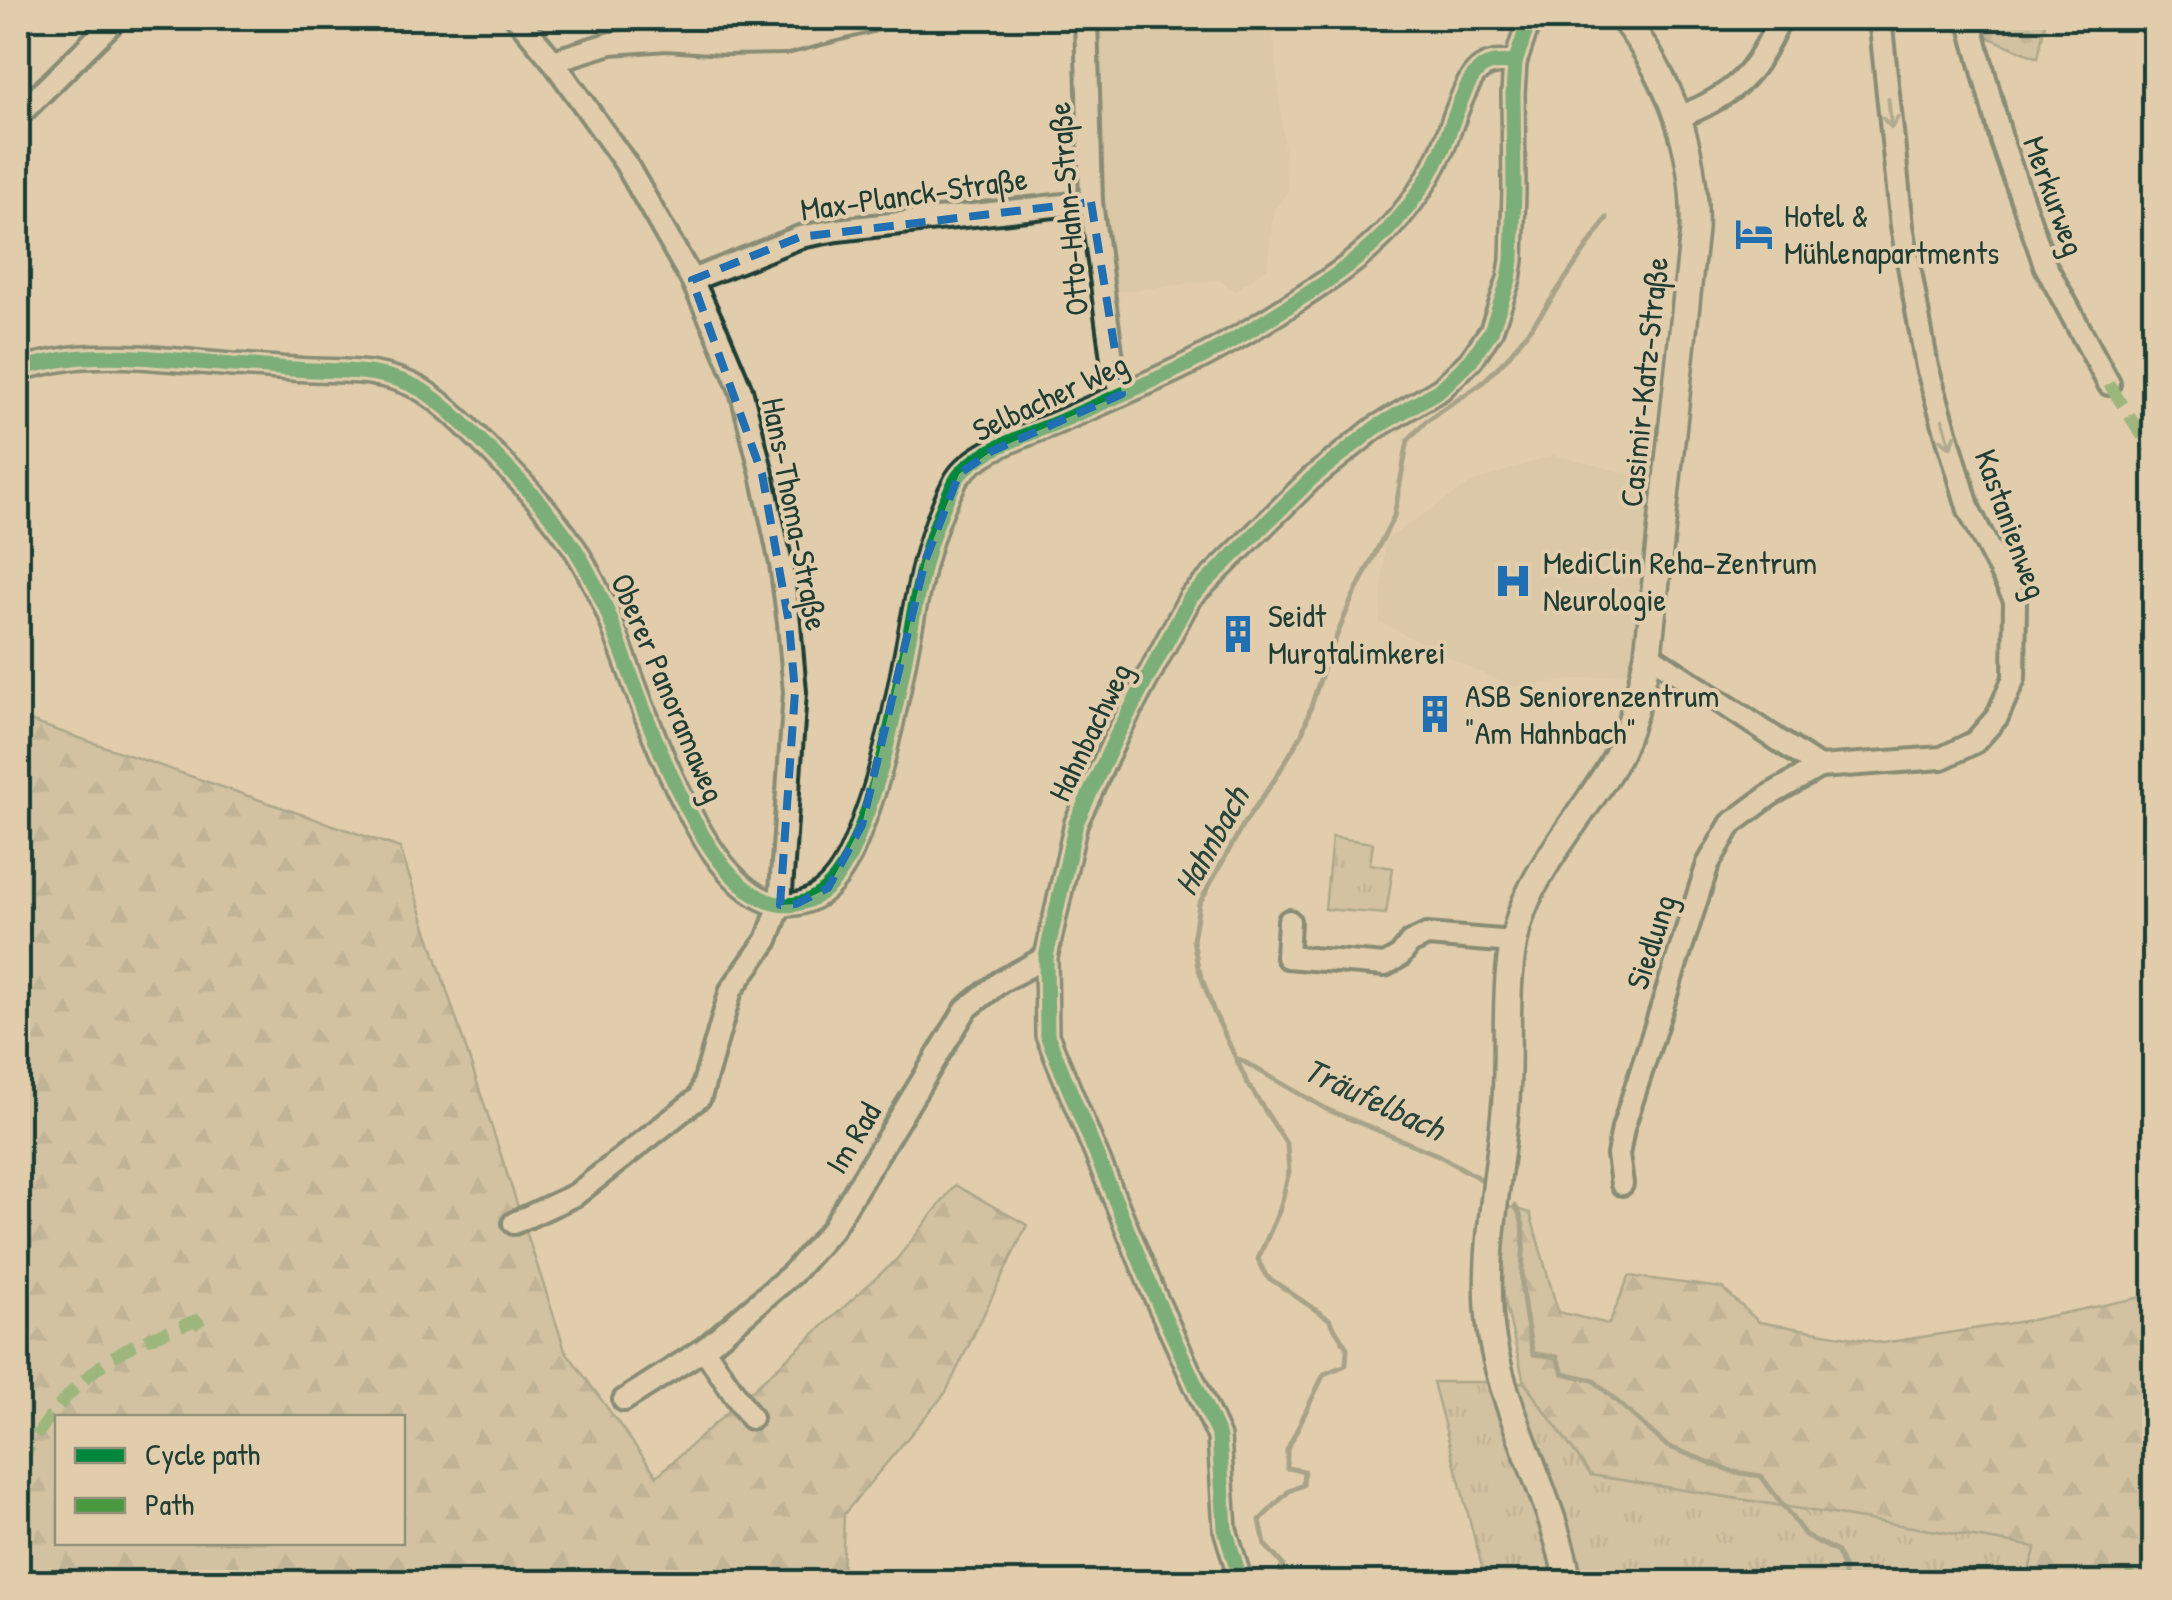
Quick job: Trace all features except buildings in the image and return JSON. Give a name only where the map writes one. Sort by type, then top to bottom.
[{"type":"street","points":[[18,116],[117,18]]},
{"type":"street","name":"Hans-Thoma-Straße","points":[[517,18],[626,164],[692,280],[741,390],[781,564],[790,623],[795,692],[780,905]]},
{"type":"street","points":[[553,62],[612,43],[667,39],[786,42],[879,18]]},
{"type":"street","name":"Otto-Hahn-Straße","points":[[1086,18],[1092,202],[1114,374],[1122,394]]},
{"type":"street","name":"Hahnbachweg","points":[[1241,1582],[1225,1529],[1219,1437],[1154,1294],[1046,1035],[1046,956],[1076,823],[1116,736],[1190,598],[1311,480],[1374,428],[1440,389],[1471,360],[1491,331],[1512,260],[1515,63],[1530,18]]},
{"type":"street","name":"Casimir-Katz-Straße","points":[[1568,1582],[1506,1392],[1493,1343],[1488,1301],[1506,1099],[1513,942],[1523,908],[1540,876],[1615,760],[1635,708],[1648,654],[1694,216],[1694,184],[1679,117],[1656,66],[1623,18]]},
{"type":"street","points":[[1679,117],[1709,105],[1739,84],[1764,54],[1780,18]]},
{"type":"street","name":"Kastanienweg","points":[[1819,767],[1942,758],[1975,742],[1997,717],[2014,678],[2015,600],[1969,510],[1928,367],[1902,226],[1880,18]]},
{"type":"street","name":"Merkurweg","points":[[1969,18],[2002,142],[2045,266],[2109,384]]},
{"type":"street","name":"Selbacher Weg","points":[[780,905],[811,900],[828,888],[842,870],[862,825],[891,726],[925,561],[946,500],[960,474],[992,451],[1180,368],[1328,280],[1370,248],[1424,185],[1476,71],[1494,62],[1515,63]]},
{"type":"street","name":"Max-Planck-Straße","points":[[692,280],[818,233],[1092,202]]},
{"type":"street","name":"Oberer Panoramaweg","points":[[18,369],[86,357],[154,358],[362,371],[404,381],[426,392],[527,487],[581,558],[604,603],[675,786],[725,867],[744,887],[780,905]]},
{"type":"street","points":[[1648,654],[1819,767]]},
{"type":"street","name":"Siedlung","points":[[1622,1184],[1618,1156],[1623,1128],[1708,864],[1731,824],[1770,795],[1819,767]]},
{"type":"street","points":[[514,1223],[575,1195],[700,1097],[731,990],[768,940],[780,905]]},
{"type":"street","points":[[1288,920],[1287,957],[1385,965],[1428,934],[1513,942]]},
{"type":"street","name":"Im Rad","points":[[624,1400],[704,1349],[792,1274],[832,1229],[966,1009],[1000,982],[1046,956]]},
{"type":"street","points":[[704,1349],[751,1418]]},
{"type":"highlighted area","points":[[1091,202],[1122,394],[992,451],[959,474],[925,561],[862,825],[828,888],[796,904],[780,905],[795,692],[789,623],[762,474],[692,280],[800,237]]},
{"type":"shaded area","points":[[1093,18],[1272,18],[1288,191],[1273,213],[1267,268],[1235,291],[1219,280],[1113,293],[1099,205]]},
{"type":"shaded area","name":"MediClin Reha-Zentrum Neurologie","points":[[1553,455],[1651,479],[1638,663],[1628,673],[1514,687],[1380,622],[1385,540],[1471,483]]},
{"type":"green space","points":[[1981,18],[2046,18],[2038,58],[1985,36]]},
{"type":"green space","points":[[18,717],[400,848],[565,1350],[657,1476],[897,1259],[955,1185],[1027,1225],[946,1392],[844,1514],[842,1582],[18,1582]]},
{"type":"green space","points":[[1332,837],[1373,843],[1370,864],[1393,868],[1386,914],[1325,909]]},
{"type":"green space","points":[[1503,1205],[1530,1213],[1558,1312],[1609,1324],[1629,1276],[1722,1288],[1759,1322],[1883,1343],[2031,1320],[2152,1295],[2154,1288],[2154,1582],[2025,1582],[2036,1547],[1591,1475],[1524,1382],[1493,1250]]},
{"type":"green space","points":[[1433,1382],[1524,1382],[1591,1475],[2037,1547],[2025,1582],[1486,1582]]},
{"type":"waterway","name":"Hahnbach","points":[[1279,1582],[1283,1565],[1265,1545],[1260,1520],[1289,1491],[1303,1485],[1304,1471],[1287,1468],[1287,1450],[1324,1374],[1346,1365],[1347,1348],[1329,1319],[1266,1276],[1258,1259],[1280,1209],[1289,1171],[1287,1145],[1248,1084],[1214,1012],[1193,940],[1199,904],[1243,825],[1302,734],[1351,601],[1394,516],[1408,440],[1426,421],[1481,384],[1507,358],[1607,218]]},
{"type":"waterway","name":"Träufelbach","points":[[1239,1059],[1328,1110],[1438,1155],[1488,1183]]},
{"type":"waterway","name":"Träufelbach","points":[[1515,1206],[1523,1224],[1523,1293],[1533,1354],[1557,1357],[1563,1373],[1593,1380],[1667,1446],[1734,1472],[1761,1476],[1805,1535],[1837,1552],[1844,1582]]},
{"type":"marked path","points":[[2109,384],[2154,454]]},
{"type":"marked path","points":[[18,1468],[60,1405],[116,1355],[196,1320],[208,1335]]},
{"type":"marked path","points":[[2125,1574],[2137,1582]]},
{"type":"cycle path","points":[[1241,1582],[1225,1529],[1219,1437],[1154,1294],[1047,1035],[1046,957],[1076,823],[1117,735],[1190,598],[1311,479],[1375,428],[1441,389],[1471,360],[1491,331],[1512,260],[1515,63],[1530,18]]},
{"type":"cycle path","points":[[18,369],[76,358],[140,357],[368,373],[409,383],[431,396],[516,477],[574,548],[604,604],[676,785],[702,834],[730,874],[762,899],[796,904],[816,896],[832,882],[856,841],[886,749],[927,554],[946,500],[964,469],[1005,444],[1197,360],[1271,318],[1343,270],[1394,224],[1421,188],[1478,70],[1498,63],[1515,63]]},
{"type":"place","name":"Hotel & Mühlenapartments","points":[[1754,234]]},
{"type":"place","name":"MediClin Reha-Zentrum Neurologie","points":[[1513,581]]},
{"type":"place","name":"Seidt Murgtalimkerei","points":[[1238,634]]},
{"type":"place","name":"ASB Seniorenzentrum \"Am Hahnbach\"","points":[[1435,714]]}]
